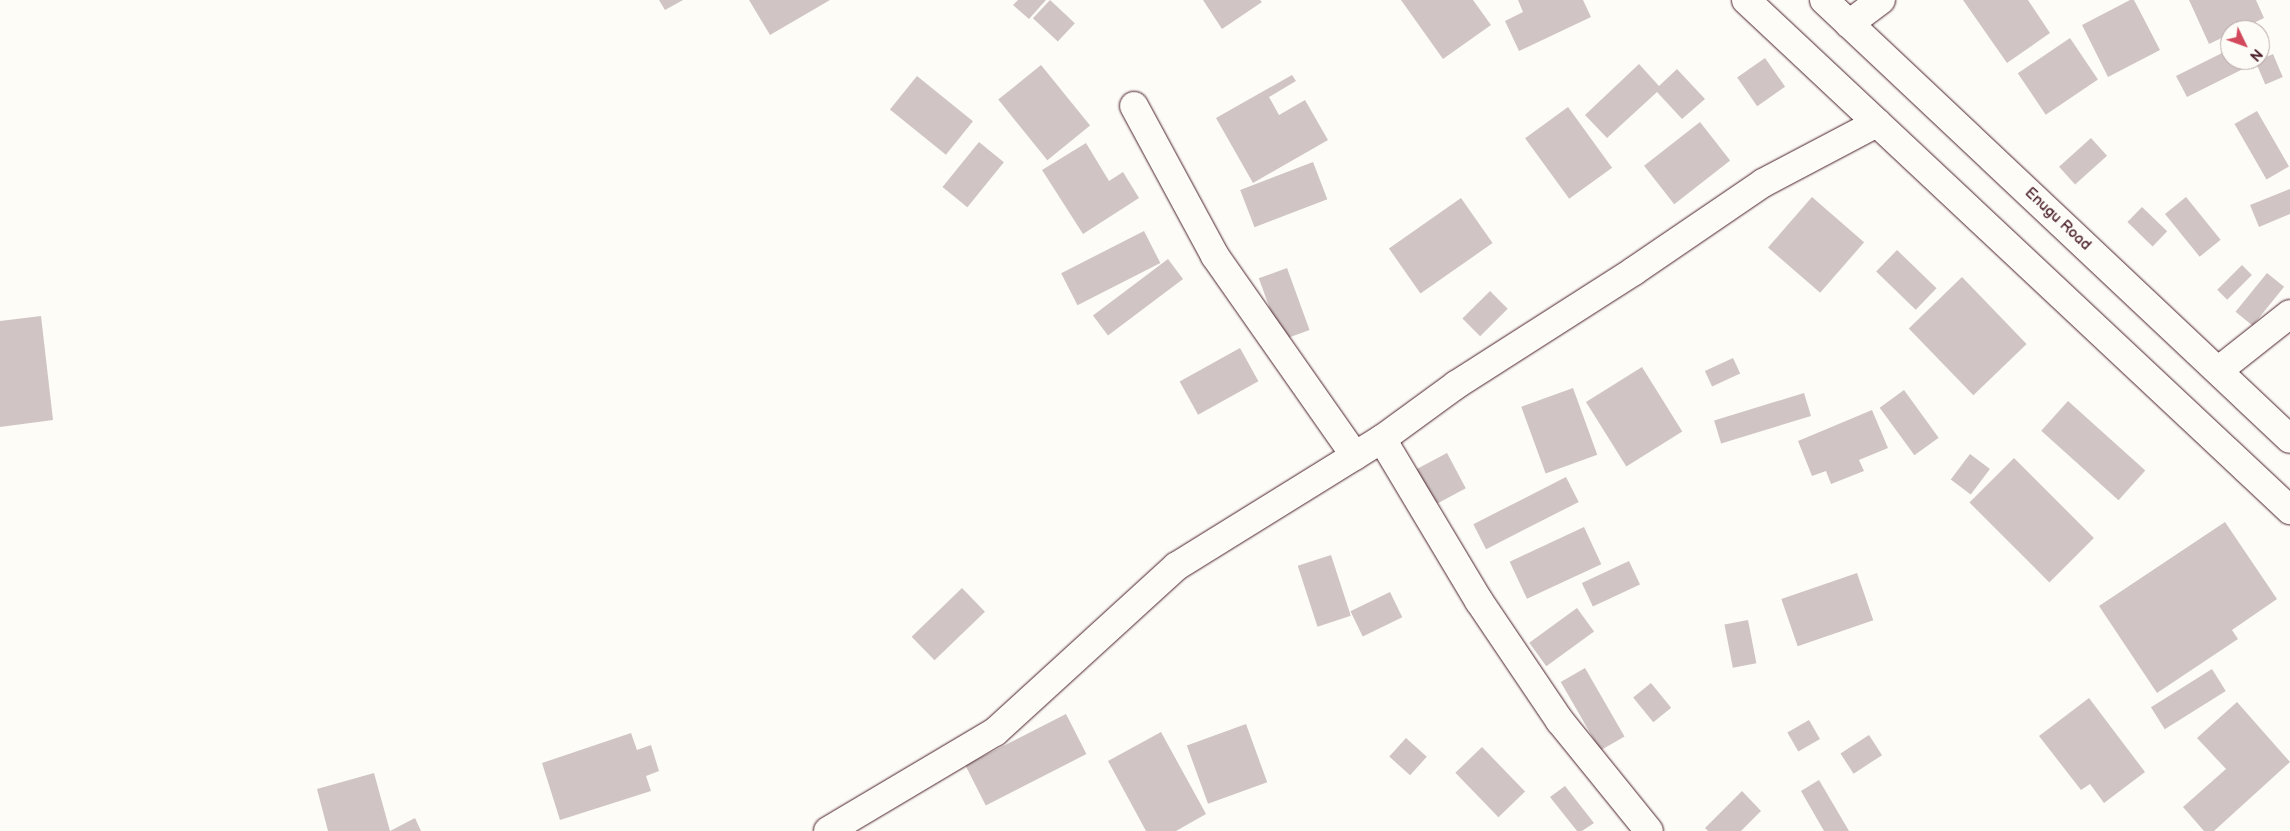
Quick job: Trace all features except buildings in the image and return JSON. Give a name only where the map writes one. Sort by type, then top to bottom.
[{"type":"street","points":[[1746,0],[2290,510]]},
{"type":"street","name":"Enugu Road","points":[[1824,0],[2219,370],[2290,439]]},
{"type":"street","points":[[1849,24],[1882,0]]},
{"type":"street","points":[[1134,106],[1215,256],[1355,456]]},
{"type":"street","points":[[828,831],[995,732],[1177,566],[1382,439],[1456,384],[1634,271],[1763,183],[1877,123]]},
{"type":"street","points":[[2219,370],[2290,314]]},
{"type":"street","points":[[1382,439],[1479,601],[1555,713],[1649,831]]}]
